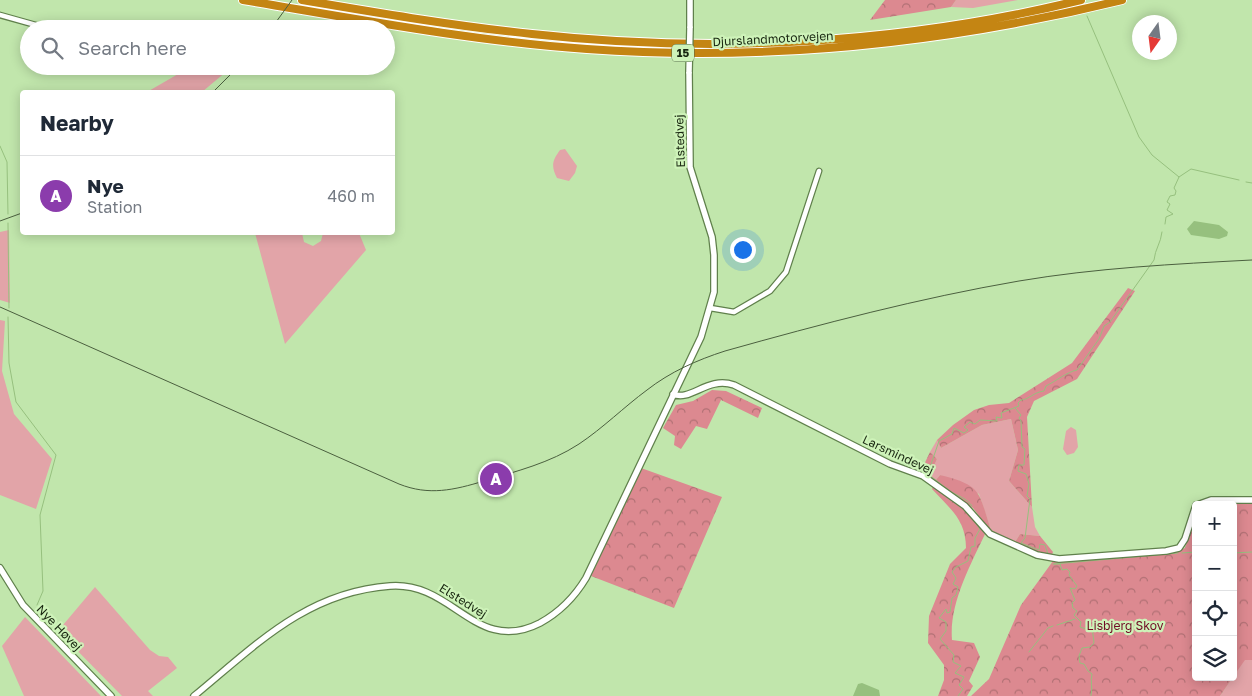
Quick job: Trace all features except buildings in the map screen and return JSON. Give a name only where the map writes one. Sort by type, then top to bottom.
[{"type":"highway","name":"Djurslandmotorvejen","points":[[243,0],[365,20]]},
{"type":"highway","name":"Djurslandmotorvejen","points":[[302,0],[533,34],[629,42],[719,43],[809,40],[916,29],[1024,12],[1081,0]]},
{"type":"highway","name":"Djurslandmotorvejen","points":[[395,25],[532,44],[629,52],[709,54],[808,50],[919,39],[1028,22],[1122,0]]},
{"type":"street","name":"Elstedvej","points":[[194,696],[264,636],[308,609],[324,602],[375,588],[402,585],[426,590],[480,625],[496,631],[516,632],[552,616],[564,607],[586,578],[700,337],[714,292],[712,237],[690,167],[690,0]]},
{"type":"street","points":[[0,15],[20,21]]},
{"type":"street","points":[[710,308],[734,312],[776,286],[790,262],[819,171]]},
{"type":"street","name":"Larsmindevej","points":[[674,394],[678,396],[689,394],[708,384],[718,382],[734,386],[890,464],[923,476],[966,506],[990,534],[1049,558],[1166,551],[1179,548],[1192,516]]},
{"type":"street","name":"Larsmindevej","points":[[1208,501],[1252,500]]},
{"type":"street","name":"Nye Høvej","points":[[0,568],[23,605],[111,696]]},
{"type":"shaded area","points":[[956,0],[1018,0],[973,8],[951,7]]},
{"type":"shaded area","points":[[176,75],[222,75],[204,90],[150,90]]},
{"type":"shaded area","points":[[565,149],[577,166],[575,173],[569,181],[557,178],[553,167],[557,154],[560,150]]},
{"type":"shaded area","points":[[1194,221],[1219,225],[1228,232],[1227,236],[1219,239],[1191,235],[1187,229]]},
{"type":"shaded area","points":[[9,230],[10,303],[0,300],[0,232]]},
{"type":"shaded area","points":[[256,235],[302,235],[304,242],[313,246],[321,241],[322,235],[360,235],[366,250],[285,344]]},
{"type":"shaded area","points":[[0,320],[5,321],[2,371],[14,414],[52,459],[36,509],[0,495]]},
{"type":"shaded area","points":[[1011,419],[1018,450],[1009,481],[1032,507],[1035,527],[1040,536],[1020,534],[1015,542],[992,533],[979,494],[940,475],[935,481],[929,477],[937,459],[930,452],[937,440],[941,448],[982,425]]},
{"type":"shaded area","points":[[1071,427],[1076,430],[1078,447],[1074,453],[1067,455],[1063,449],[1066,431]]},
{"type":"shaded area","points":[[95,587],[150,650],[159,656],[168,657],[177,668],[148,691],[153,696],[122,696],[58,631]]},
{"type":"shaded area","points":[[25,617],[101,696],[24,696],[2,646]]},
{"type":"shaded area","points":[[1245,659],[1252,660],[1252,696],[1220,696],[1230,681],[1237,681],[1237,671]]},
{"type":"shaded area","points":[[862,683],[879,690],[880,696],[853,696],[858,684]]},
{"type":"green space","points":[[885,0],[956,0],[951,7],[870,20]]},
{"type":"green space","points":[[1128,288],[1135,291],[1077,379],[1034,401],[1027,417],[1032,507],[1009,481],[1018,450],[1011,419],[982,425],[941,448],[937,440],[953,425],[974,410],[989,405],[1009,403],[1072,363]]},
{"type":"green space","points":[[712,390],[726,391],[762,408],[758,418],[721,400],[707,429],[696,426],[681,449],[674,445],[675,436],[663,428],[676,405],[693,401]]},
{"type":"green space","points":[[930,452],[937,459],[929,477],[920,473]]},
{"type":"green space","points":[[641,468],[722,497],[674,608],[591,576]]},
{"type":"green space","points":[[940,475],[972,487],[981,500],[992,533],[973,508],[935,481]]},
{"type":"green space","points":[[934,485],[972,515],[985,534],[957,599],[952,626],[952,640],[974,643],[980,657],[969,681],[973,686],[967,696],[938,696],[944,680],[944,665],[928,643],[929,616],[950,564],[966,548],[960,522],[932,489]]},
{"type":"green space","points":[[1237,504],[1252,504],[1252,660],[1245,660],[1237,671]]},
{"type":"green space","name":"Lisbjerg Skov","points":[[1192,526],[1192,681],[1230,681],[1220,696],[971,696],[989,679],[1021,605],[1053,561],[1173,553],[1185,548]]},
{"type":"green space","points":[[1020,534],[1040,536],[1053,552],[1051,557],[1015,542]]},
{"type":"waterway","points":[[1087,16],[1139,137],[1152,155],[1179,177],[1174,188],[1176,191],[1175,195],[1170,196],[1167,202],[1170,204],[1167,210],[1173,214],[1166,217],[1165,224]]},
{"type":"waterway","points":[[0,146],[7,162],[8,214]]},
{"type":"waterway","points":[[1179,177],[1191,169],[1239,180]]},
{"type":"waterway","points":[[1246,182],[1252,183]]},
{"type":"waterway","points":[[8,223],[9,308]]},
{"type":"waterway","points":[[927,476],[939,441],[952,434],[954,428],[964,433],[968,430],[964,427],[970,422],[975,424],[980,420],[997,421],[996,417],[1002,418],[1001,413],[1019,406],[1018,403],[1021,400],[1044,391],[1046,386],[1077,370],[1099,339],[1104,326],[1110,322],[1154,260],[1162,232]]},
{"type":"waterway","points":[[8,317],[9,363],[16,402],[56,455],[40,515],[43,591],[37,605]]},
{"type":"waterway","points":[[1015,408],[1021,415],[1019,418],[1021,421],[1022,447],[1025,449],[1024,465],[1019,465],[1018,471],[1026,474],[1029,484],[1027,496],[1030,499],[1025,538],[1021,543],[1039,550],[1040,544],[1045,545],[1048,554]]},
{"type":"waterway","points":[[928,474],[972,506]]},
{"type":"waterway","points":[[958,696],[963,689],[959,685],[964,677],[955,673],[961,666],[953,662],[954,655],[940,639],[946,631],[946,622],[939,618],[946,609],[947,613],[950,612],[952,598],[956,595],[958,587],[953,584],[956,578],[952,572],[956,567],[968,561],[971,547],[975,546],[975,538],[980,529],[973,519]]},
{"type":"waterway","points":[[1182,553],[1192,552]]},
{"type":"waterway","points":[[1237,553],[1252,552]]},
{"type":"waterway","points":[[1054,564],[1178,553]]},
{"type":"waterway","points":[[1053,564],[1060,564],[1062,570],[1067,569],[1070,572],[1069,575],[1077,586],[1075,589],[1070,588],[1075,600],[1072,603],[1073,608],[1077,611],[1074,615],[1081,622],[1080,627],[1086,629],[1089,625],[1092,627],[1094,643],[1090,647],[1082,648],[1079,656],[1080,663],[1084,664],[1092,674],[1091,696]]},
{"type":"waterway","points":[[1057,625],[1075,619]]},
{"type":"waterway","points":[[1029,652],[1048,628],[1053,626]]},
{"type":"tram line","points":[[278,20],[292,0]]},
{"type":"tram line","points":[[215,90],[230,75]]},
{"type":"tram line","points":[[0,221],[20,214]]},
{"type":"tram line","points":[[0,307],[399,484],[410,488],[431,491],[452,489],[484,481],[533,466],[568,451],[588,438],[638,397],[674,372],[725,351],[871,312],[1019,281],[1106,270],[1252,260]]},
{"type":"place","name":"Nye","points":[[496,479]]}]
